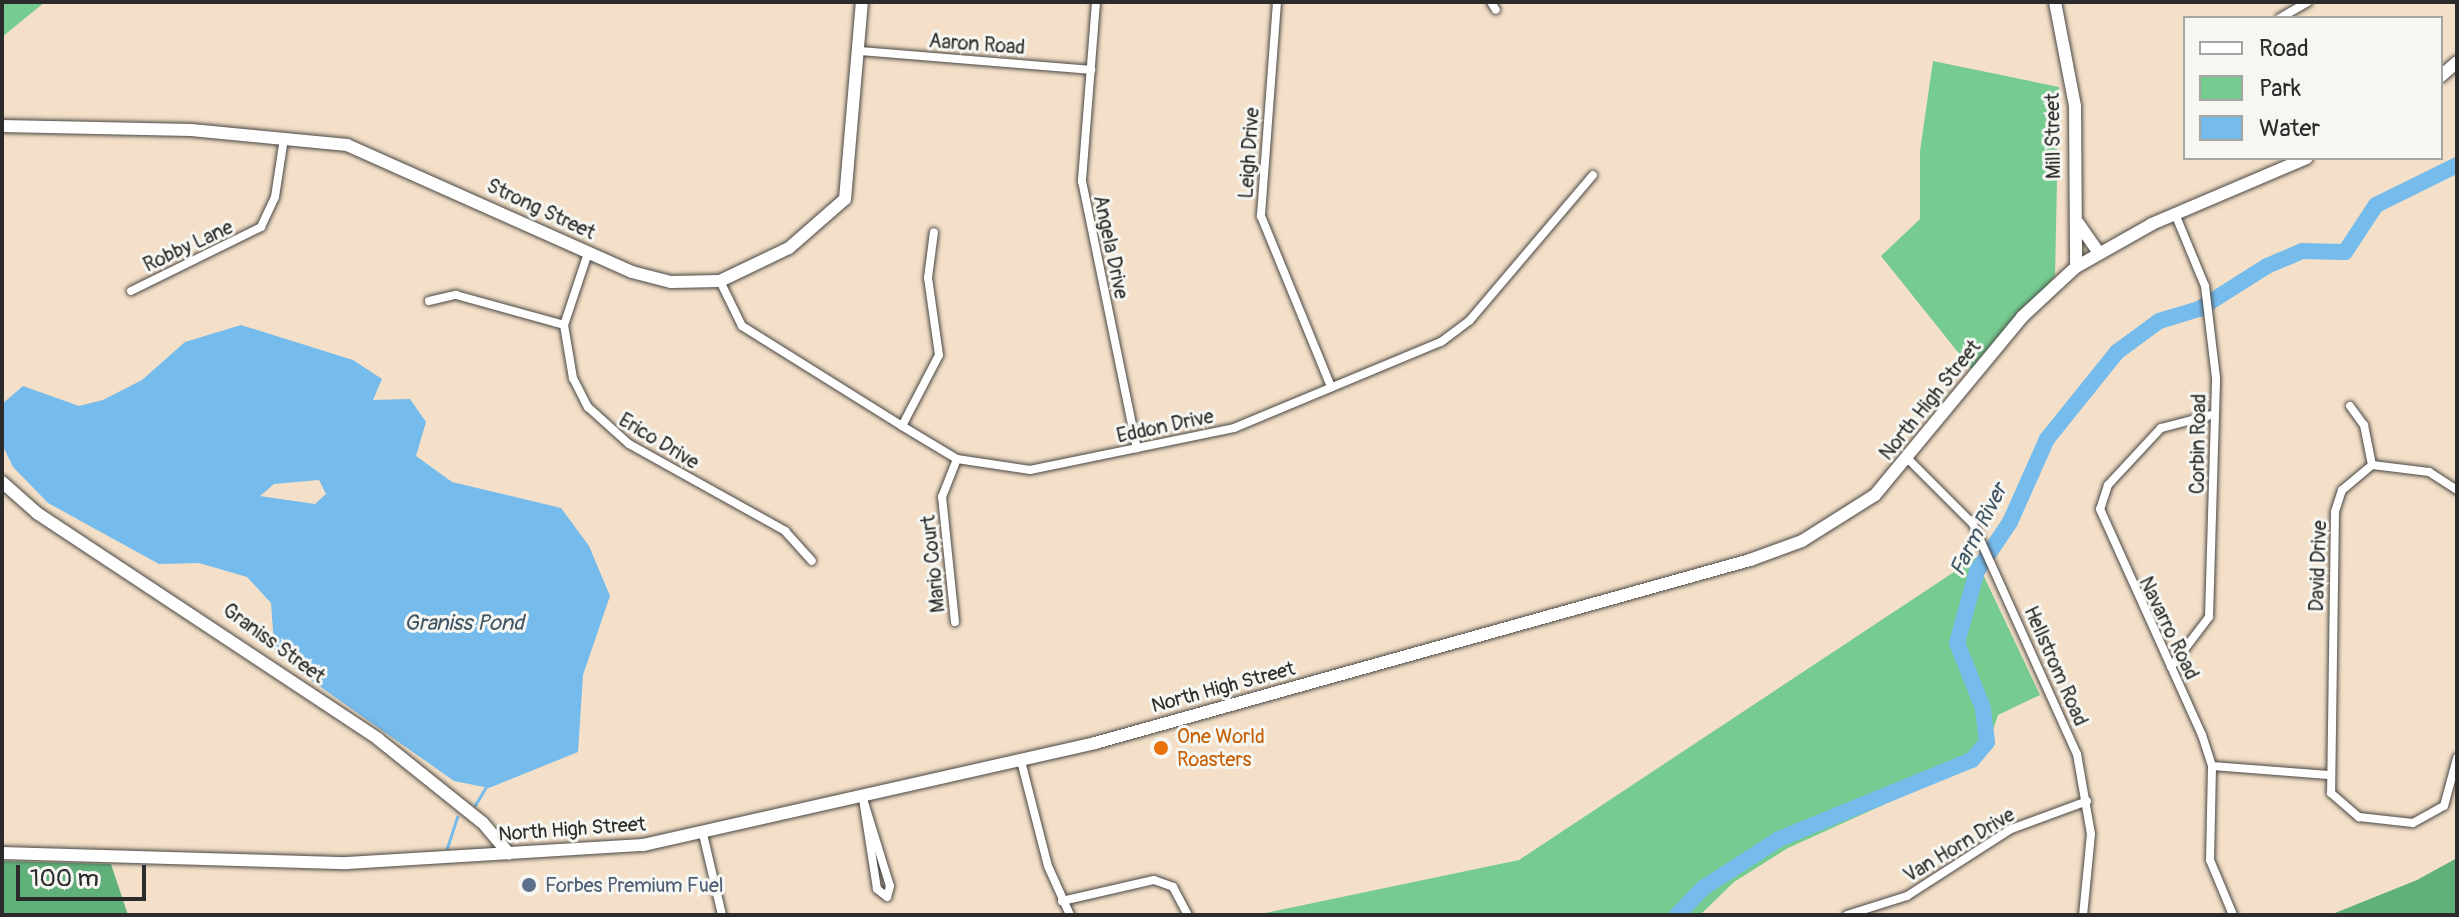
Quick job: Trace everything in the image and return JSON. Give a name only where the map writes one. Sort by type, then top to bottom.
[{"type":"main road","name":"Strong Street","points":[[2,126],[284,138],[369,152],[588,253],[657,280],[720,281],[774,258],[840,207],[852,172],[862,2]]},
{"type":"main road","name":"Mill Street","points":[[2055,2],[2075,106],[2076,267]]},
{"type":"main road","name":"North High Street","points":[[2,853],[296,863],[616,850],[863,799],[1021,761],[1774,552],[1846,516],[1910,461],[2022,317],[2076,267],[2098,252],[2175,214],[2302,160]]},
{"type":"main road","points":[[2078,223],[2098,252]]},
{"type":"main road","name":"Graniss Street","points":[[2,482],[37,513],[378,739],[483,823],[509,854]]},
{"type":"street","name":"Angela Drive","points":[[1096,2],[1083,191],[1137,448]]},
{"type":"street","name":"Leigh Drive","points":[[1277,2],[1261,216],[1331,387]]},
{"type":"street","points":[[2284,16],[2308,2]]},
{"type":"street","name":"Aaron Road","points":[[861,51],[1091,70]]},
{"type":"street","name":"Robby Lane","points":[[131,291],[261,227],[275,197],[284,138]]},
{"type":"street","name":"Eddon Drive","points":[[720,281],[742,326],[902,426],[957,459],[1030,470],[1234,428],[1460,329],[1593,175]]},
{"type":"street","name":"Corbin Road","points":[[2171,667],[2209,617],[2215,414],[2212,321],[2206,291],[2175,214]]},
{"type":"street","points":[[902,426],[939,355],[928,278],[934,232]]},
{"type":"street","name":"Erico Drive","points":[[588,253],[564,325],[573,378],[607,429],[785,531],[812,561]]},
{"type":"street","points":[[429,301],[456,295],[564,325]]},
{"type":"street","points":[[2350,406],[2364,425],[2372,465],[2429,472],[2457,490]]},
{"type":"street","name":"Navarro Road","points":[[2215,414],[2161,428],[2102,496],[2108,537],[2171,667],[2212,766],[2210,860],[2233,915]]},
{"type":"street","name":"Mario Court","points":[[955,622],[942,497],[957,459]]},
{"type":"street","name":"Hellstrom Road","points":[[1910,461],[1953,497],[1978,536],[2077,754],[2087,801],[2083,915]]},
{"type":"street","name":"David Drive","points":[[2372,465],[2342,490],[2335,512],[2329,775],[2342,808],[2384,823],[2413,823],[2444,806],[2457,758]]},
{"type":"street","points":[[1021,761],[1062,901],[1070,915]]},
{"type":"street","points":[[2212,766],[2329,775]]},
{"type":"street","points":[[863,799],[890,886],[887,897],[877,889],[863,799]]},
{"type":"street","name":"Van Horn Drive","points":[[1847,915],[1858,914],[1934,882],[2011,829],[2087,801]]},
{"type":"street","points":[[703,834],[722,915]]},
{"type":"street","points":[[1062,901],[1154,880],[1173,887],[1188,915]]},
{"type":"green space","points":[[2,2],[45,2],[2,37]]},
{"type":"green space","points":[[1933,61],[2059,87],[2055,276],[1973,371],[1881,256],[1920,219],[1920,151]]},
{"type":"green space","points":[[1971,549],[2040,695],[1998,715],[1987,748],[1967,767],[1788,848],[1734,882],[1700,915],[1255,915],[1519,860],[1954,572]]},
{"type":"green space","points":[[2457,858],[2457,915],[2330,915],[2417,880]]},
{"type":"green space","points":[[2,861],[111,864],[128,915],[2,915]]},
{"type":"water","name":"Graniss Pond","points":[[241,325],[353,360],[382,379],[373,400],[410,399],[426,422],[416,456],[452,482],[561,508],[589,546],[610,596],[583,675],[578,752],[489,788],[454,781],[298,671],[274,645],[271,603],[247,577],[199,563],[159,564],[48,503],[13,467],[2,444],[2,404],[23,386],[79,406],[103,400],[142,380],[185,342]],"holes":[[[319,480],[326,494],[315,504],[260,496],[274,484]]]},
{"type":"waterway","name":"Farm River","points":[[1677,915],[1703,888],[1779,839],[1972,760],[1987,742],[1983,708],[1957,643],[1977,571],[2010,522],[2047,439],[2117,352],[2159,321],[2199,309],[2267,266],[2302,251],[2345,252],[2376,205],[2457,165]]},
{"type":"waterway","points":[[475,805],[486,787]]},
{"type":"waterway","points":[[447,848],[457,817]]},
{"type":"place","name":"One World Roasters","points":[[1161,748]]},
{"type":"place","name":"Forbes Premium Fuel","points":[[529,885]]}]
